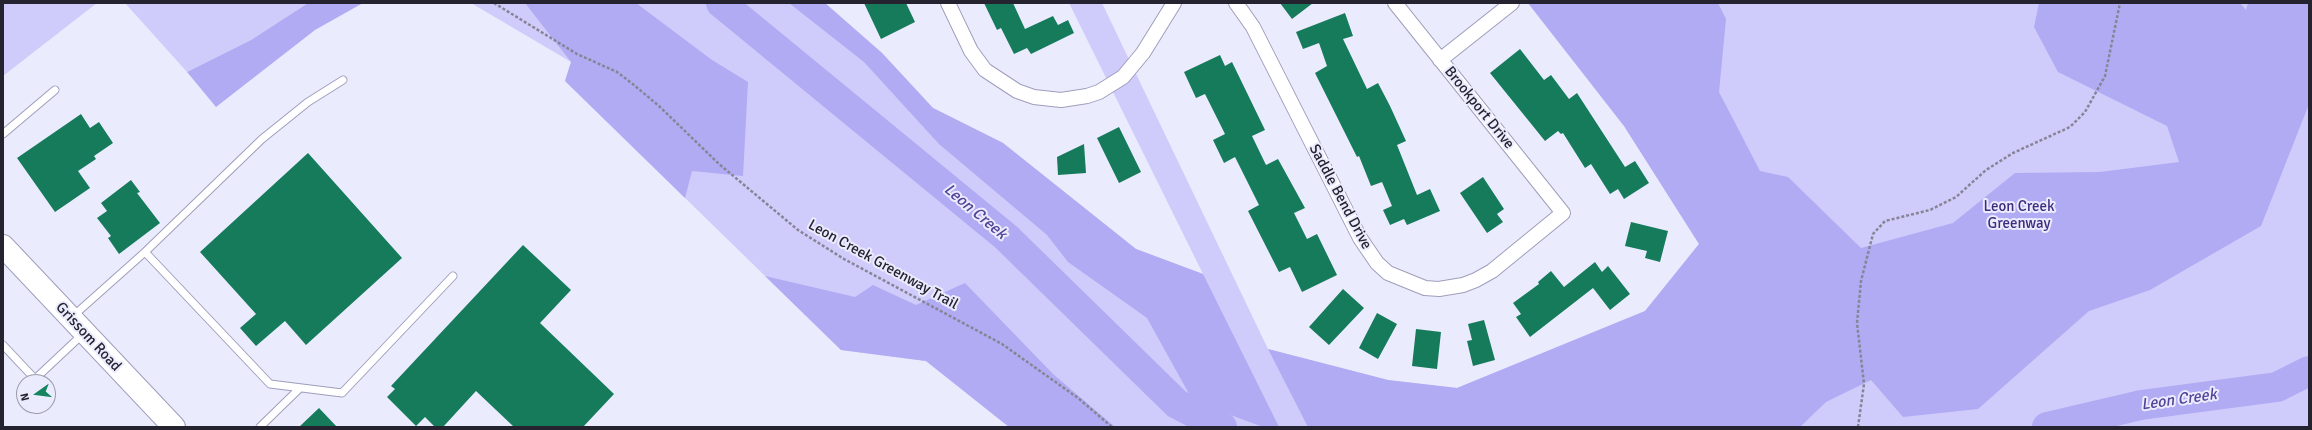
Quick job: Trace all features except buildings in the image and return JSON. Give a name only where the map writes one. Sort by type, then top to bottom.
[{"type":"main road","name":"Grissom Road","points":[[3,246],[174,427]]},
{"type":"street","points":[[948,3],[971,51],[985,70],[1017,91],[1034,97],[1061,100],[1087,96],[1099,92],[1123,77],[1143,53],[1174,3]]},
{"type":"street","name":"Saddle Bend Drive","points":[[1236,3],[1253,27],[1360,238],[1377,263],[1388,273],[1425,288],[1439,289],[1463,285],[1492,271],[1563,213]]},
{"type":"street","name":"Brookport Drive","points":[[1395,3],[1563,213]]},
{"type":"street","points":[[1440,60],[1512,3]]},
{"type":"lane","points":[[3,345],[35,379],[77,326],[145,252],[262,139],[308,102],[343,80]]},
{"type":"lane","points":[[3,134],[55,90]]},
{"type":"lane","points":[[145,252],[270,384],[342,393],[453,276]]},
{"type":"lane","points":[[260,427],[300,388]]},
{"type":"path","name":"Leon Creek Greenway Trail","points":[[494,3],[577,54],[616,72],[634,85],[731,174],[798,230],[851,263],[1002,344],[1078,398],[1112,427]]},
{"type":"path","points":[[1858,427],[1864,384],[1857,323],[1861,281],[1873,234],[1885,221],[1930,210],[1956,197],[1986,170],[2013,153],[2070,127],[2085,112],[2105,76],[2120,3]]},
{"type":"green space","points":[[3,3],[97,3],[3,76]]},
{"type":"green space","points":[[125,3],[308,3],[251,40],[187,72]]},
{"type":"green space","name":"Leon Creek Greenway","points":[[471,3],[825,3],[882,53],[933,108],[1003,143],[1136,249],[1203,274],[1069,3],[1102,3],[1268,349],[1388,380],[1457,388],[1645,311],[1699,244],[1624,126],[1528,3],[2309,3],[2309,427],[1009,427],[926,361],[841,350],[565,81],[571,62]]},
{"type":"shaded area","points":[[308,3],[363,3],[315,30],[216,107],[187,72],[251,40]]},
{"type":"shaded area","points":[[525,3],[636,3],[712,60],[748,82],[743,176],[692,171],[685,198],[565,81],[571,62]]},
{"type":"shaded area","points":[[789,3],[825,3],[882,53],[933,108],[1003,143],[1136,249],[1203,274],[1279,427],[1263,427],[1193,401],[1147,318],[1068,262],[1047,235],[939,144],[864,62]]},
{"type":"shaded area","points":[[1528,3],[1718,3],[1726,19],[1719,92],[1760,171],[1788,177],[1861,248],[1953,223],[2015,173],[2100,172],[2179,162],[2167,126],[2058,72],[2034,27],[2039,3],[2240,3],[2246,10],[2248,3],[2309,3],[2309,104],[2261,226],[2150,290],[2089,311],[1978,409],[1903,417],[1871,380],[1826,402],[1800,427],[1308,427],[1268,349],[1388,380],[1457,388],[1645,311],[1699,244],[1624,126]]},
{"type":"shaded area","points":[[765,276],[855,297],[873,285],[916,305],[965,283],[1053,374],[1115,427],[1009,427],[926,361],[841,350]]},
{"type":"waterway","name":"Leon Creek","points":[[721,3],[1006,237],[1177,404],[1222,427]]},
{"type":"waterway","name":"Leon Creek","points":[[2047,427],[2141,405],[2277,387],[2309,371]]}]
